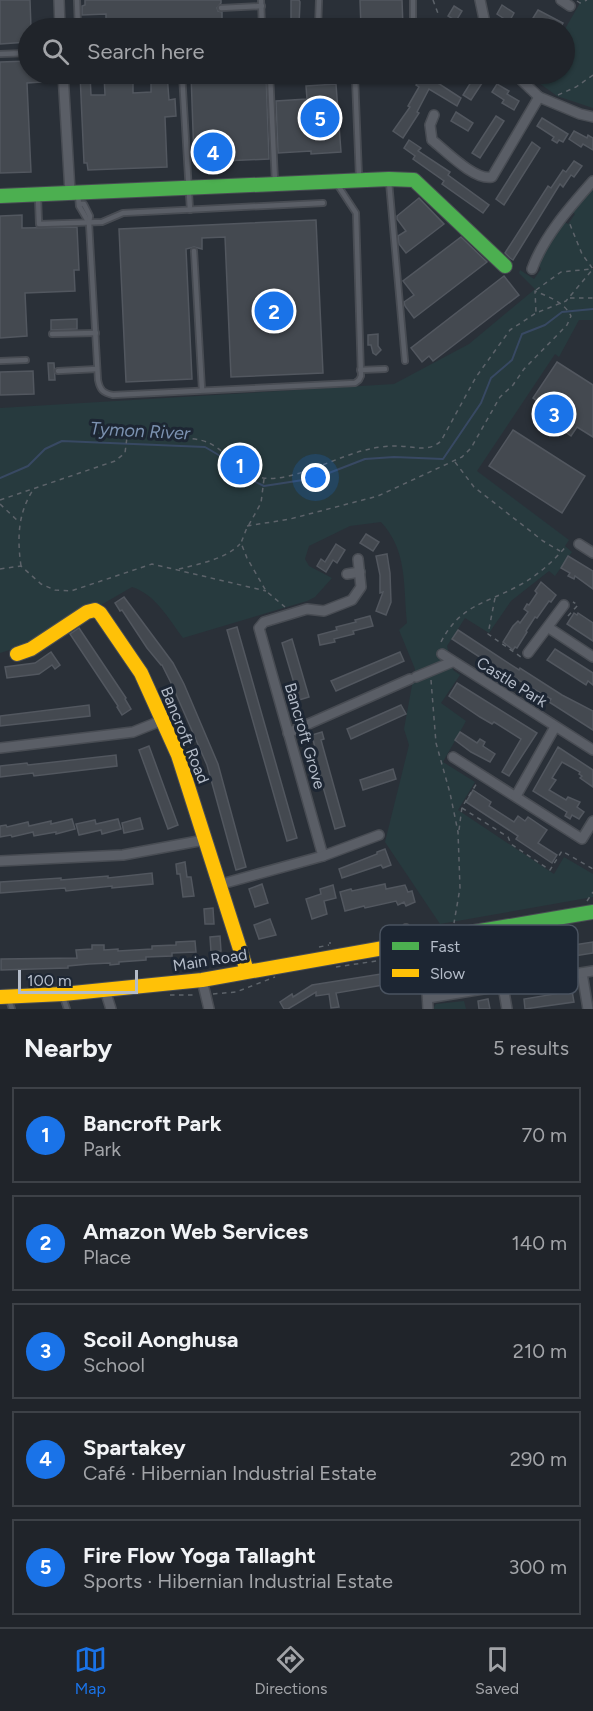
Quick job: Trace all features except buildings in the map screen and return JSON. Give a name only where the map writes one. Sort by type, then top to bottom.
[{"type":"street","points":[[58,0],[59,18]]},
{"type":"street","points":[[480,0],[484,18]]},
{"type":"street","points":[[561,0],[572,3]]},
{"type":"street","points":[[64,84],[76,196]]},
{"type":"street","points":[[525,84],[539,97],[593,117]]},
{"type":"street","points":[[434,115],[430,125],[432,140],[476,175],[485,178],[492,177],[539,97]]},
{"type":"street","points":[[0,196],[38,194],[76,196],[189,187],[388,179],[414,180],[505,266]]},
{"type":"street","points":[[532,269],[535,260],[566,213],[593,181]]},
{"type":"street","points":[[579,544],[593,554]]},
{"type":"street","points":[[347,574],[360,572],[358,559]]},
{"type":"street","name":"Bancroft Grove","points":[[323,856],[259,628],[264,622],[307,609],[324,611],[352,600],[361,587],[360,572]]},
{"type":"street","name":"Castle Park","points":[[524,655],[549,628],[564,605]]},
{"type":"street","name":"Bancroft Road","points":[[17,654],[31,650],[87,612],[95,610],[100,613],[141,673],[187,778],[204,840],[247,971]]},
{"type":"street","points":[[549,628],[593,657]]},
{"type":"street","name":"Castle Park","points":[[442,654],[593,750]]},
{"type":"street","name":"Castle Park","points":[[288,733],[452,662]]},
{"type":"street","points":[[0,748],[133,732],[163,720]]},
{"type":"street","name":"Castle Park","points":[[516,796],[555,727]]},
{"type":"street","points":[[453,757],[582,839],[593,821]]},
{"type":"street","points":[[218,885],[323,856],[379,834]]},
{"type":"street","points":[[0,861],[123,855],[204,840]]},
{"type":"street","name":"Main Road","points":[[499,925],[589,907]]},
{"type":"street","name":"Main Road","points":[[7,1001],[202,980],[380,948]]},
{"type":"street","points":[[578,974],[593,971]]},
{"type":"street","points":[[582,973],[588,1009]]},
{"type":"street","points":[[202,980],[209,1009]]},
{"type":"street","points":[[105,990],[111,1009]]},
{"type":"street","points":[[428,994],[428,1009]]},
{"type":"street","points":[[428,998],[453,994]]},
{"type":"street","points":[[504,994],[507,1009]]},
{"type":"lane","points":[[77,0],[78,18]]},
{"type":"lane","points":[[318,18],[319,0]]},
{"type":"lane","points":[[413,0],[413,18]]},
{"type":"lane","points":[[221,8],[261,3],[262,18]]},
{"type":"lane","points":[[0,54],[18,53]]},
{"type":"lane","points":[[183,84],[190,210]]},
{"type":"lane","points":[[270,84],[275,183]]},
{"type":"lane","points":[[355,84],[359,180]]},
{"type":"lane","points":[[388,179],[405,361]]},
{"type":"lane","points":[[76,196],[84,204],[90,216],[97,369],[100,389],[105,393],[113,395],[355,383],[360,380],[356,213],[335,181]]},
{"type":"lane","points":[[38,194],[39,224],[102,222],[123,213],[323,203]]},
{"type":"lane","points":[[194,251],[202,390]]},
{"type":"lane","points":[[52,334],[96,333]]},
{"type":"lane","points":[[0,361],[26,360]]},
{"type":"lane","points":[[58,371],[97,369]]},
{"type":"lane","points":[[360,370],[385,369]]},
{"type":"lane","points":[[63,994],[67,1009]]},
{"type":"path","points":[[433,0],[439,16]]},
{"type":"path","points":[[435,4],[438,0]]},
{"type":"path","points":[[572,3],[587,0]]},
{"type":"path","points":[[557,96],[593,75]]},
{"type":"path","points":[[566,213],[582,254],[593,269]]},
{"type":"path","points":[[535,291],[561,272],[593,269]]},
{"type":"path","points":[[0,500],[115,461],[125,453],[127,437],[208,442],[250,473],[264,479],[302,472],[369,449],[436,446],[441,441],[471,384],[510,330],[536,313],[569,298],[593,269]]},
{"type":"path","points":[[248,526],[290,519],[378,496],[435,468],[455,461],[471,448],[500,397],[567,326],[572,316],[561,303],[535,291]]},
{"type":"path","points":[[535,291],[536,313]]},
{"type":"path","points":[[569,298],[593,298]]},
{"type":"path","points":[[455,461],[474,487],[549,546],[562,552]]},
{"type":"path","points":[[177,570],[235,550],[241,543],[261,503],[264,479]]},
{"type":"path","points":[[33,490],[25,503],[19,523],[18,551],[21,567],[41,584],[55,590],[71,591],[152,564],[266,591],[276,597],[286,608]]},
{"type":"path","points":[[0,504],[19,523]]},
{"type":"path","points":[[241,543],[266,591]]},
{"type":"path","points":[[441,642],[455,621],[466,610],[495,598],[532,578],[567,545]]},
{"type":"path","points":[[0,569],[21,567]]},
{"type":"path","points":[[495,598],[488,634],[524,655]]},
{"type":"path","points":[[431,679],[436,743],[450,793],[458,834],[460,888],[453,925]]},
{"type":"path","points":[[458,834],[462,808],[479,780]]},
{"type":"path","points":[[462,808],[508,837],[511,844],[550,870],[562,851],[593,870]]},
{"type":"path","points":[[589,907],[593,892]]},
{"type":"path","points":[[333,968],[380,961]]},
{"type":"path","points":[[210,995],[236,992],[277,976]]},
{"type":"path","points":[[167,994],[201,996]]},
{"type":"green space","points":[[579,0],[593,0],[593,108],[557,96],[540,84],[575,84],[575,18],[571,18],[580,3]]},
{"type":"green space","points":[[593,185],[593,265],[591,269],[593,269],[593,320],[579,320],[559,357],[555,354],[477,471],[569,540],[565,546],[572,552],[555,576],[549,571],[511,601],[489,633],[465,618],[447,646],[453,670],[460,675],[441,703],[466,721],[443,762],[475,782],[458,810],[554,874],[564,857],[593,874],[593,897],[440,924],[385,842],[409,745],[404,729],[415,669],[399,630],[407,623],[400,557],[390,533],[381,522],[350,526],[309,546],[305,559],[309,566],[332,578],[315,597],[307,601],[183,638],[155,601],[132,587],[29,644],[0,653],[0,408],[394,384],[469,344],[535,289],[519,273],[520,270],[534,279],[541,269],[537,263],[563,221],[568,224],[575,214],[570,211]]},
{"type":"green space","points":[[464,1001],[466,1009],[433,1009],[436,1004]]},
{"type":"waterway","name":"Tymon River","points":[[0,478],[28,466],[45,449],[62,441],[205,447],[222,457],[245,477],[264,486],[316,478],[365,459],[394,457],[443,459],[481,403],[491,378],[512,360],[522,334],[545,325],[562,312],[593,309]]},
{"type":"traffic: fast","points":[[0,196],[389,179],[414,180],[505,266]]},
{"type":"traffic: fast","points":[[516,925],[593,912]]},
{"type":"traffic: slow","points":[[17,654],[31,649],[87,612],[95,610],[100,613],[141,673],[178,755],[247,971]]},
{"type":"traffic: slow","points":[[0,997],[63,994],[202,980],[380,949]]},
{"type":"place","name":"Fire Flow Yoga Tallaght","points":[[320,118]]},
{"type":"place","name":"Spartakey","points":[[213,152]]},
{"type":"place","name":"Amazon Web Services","points":[[274,311]]},
{"type":"place","name":"Scoil Aonghusa","points":[[554,414]]},
{"type":"place","name":"Bancroft Park","points":[[240,465]]}]
